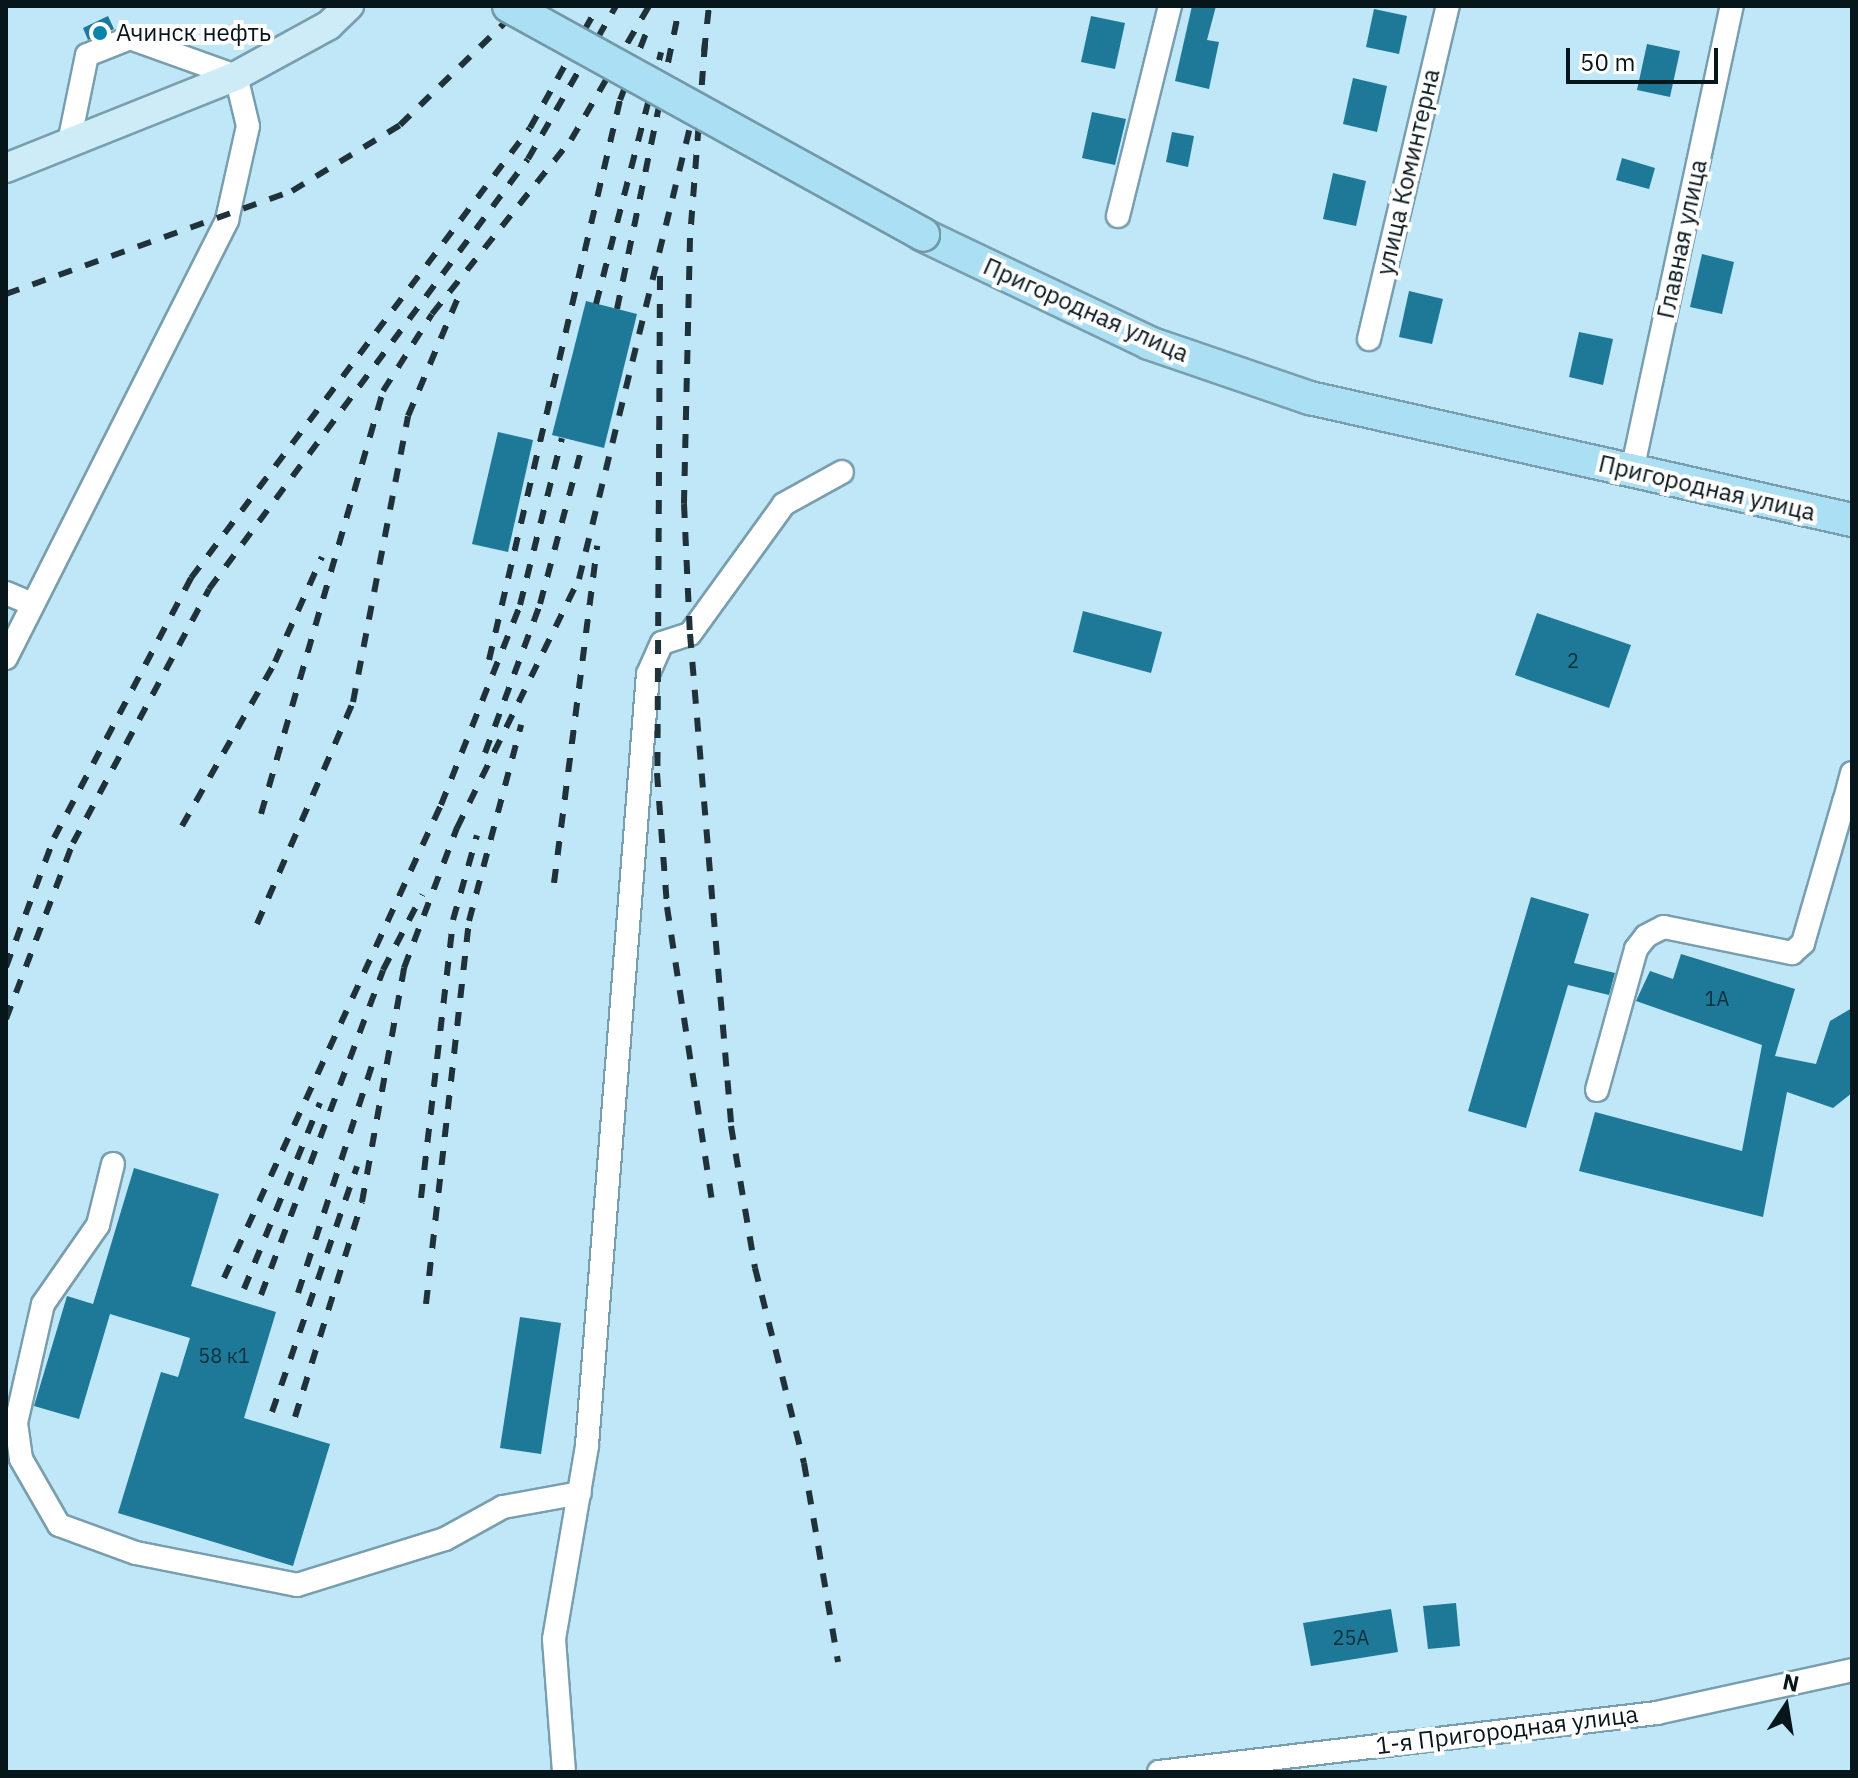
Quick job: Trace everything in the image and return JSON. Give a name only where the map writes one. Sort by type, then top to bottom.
[{"type":"highway","name":"Пригородная улица","points":[[509,6],[923,235],[1149,343],[1296,393],[1852,520]]},
{"type":"main road","points":[[11,163],[236,76],[329,25],[349,6]]},
{"type":"street","points":[[1118,216],[1170,6]]},
{"type":"street","name":"улица Коминтерна","points":[[1369,339],[1448,6]]},
{"type":"street","name":"Главная улица","points":[[1632,471],[1732,6]]},
{"type":"street","points":[[6,658],[227,220],[248,126],[236,76],[130,38],[87,55],[69,143]]},
{"type":"street","points":[[564,1772],[554,1639],[580,1493],[648,674],[662,643],[690,634],[784,504],[842,472]]},
{"type":"street","points":[[6,593],[32,604]]},
{"type":"street","points":[[1597,1090],[1636,949],[1646,936],[1664,927],[1792,953],[1803,943],[1848,803],[1852,773]]},
{"type":"street","points":[[113,1164],[98,1225],[43,1304],[16,1423],[21,1459],[59,1525],[136,1553],[297,1585],[445,1539],[503,1507],[580,1493]]},
{"type":"street","name":"1-я Пригородная улица","points":[[1159,1772],[1657,1713],[1852,1670]]},
{"type":"building","points":[[1192,6],[1216,6],[1207,40],[1219,42],[1209,89],[1175,81]]},
{"type":"building","points":[[1374,9],[1407,16],[1399,54],[1366,47]]},
{"type":"building","points":[[108,16],[114,29],[88,40],[83,28]]},
{"type":"building","points":[[1091,16],[1125,23],[1115,69],[1081,62]]},
{"type":"building","points":[[1647,44],[1680,51],[1670,97],[1637,90]]},
{"type":"building","points":[[1353,78],[1387,86],[1377,132],[1343,124]]},
{"type":"building","points":[[1092,112],[1126,119],[1115,165],[1082,158]]},
{"type":"building","points":[[1172,132],[1194,136],[1188,167],[1166,162]]},
{"type":"building","points":[[1622,158],[1655,168],[1649,189],[1616,180]]},
{"type":"building","points":[[1333,173],[1366,181],[1356,226],[1323,219]]},
{"type":"building","points":[[1702,254],[1734,262],[1722,314],[1690,307]]},
{"type":"building","points":[[1409,291],[1443,299],[1432,344],[1399,337]]},
{"type":"building","points":[[586,301],[637,314],[604,448],[552,435]]},
{"type":"building","points":[[1579,332],[1613,339],[1603,385],[1569,377]]},
{"type":"building","points":[[498,432],[533,440],[508,552],[472,544]]},
{"type":"building","points":[[1083,611],[1162,632],[1151,673],[1073,652]]},
{"type":"building","points":[[1537,613],[1631,645],[1609,708],[1515,675]]},
{"type":"building","points":[[1531,897],[1589,914],[1574,963],[1615,973],[1609,995],[1568,985],[1526,1128],[1468,1111]]},
{"type":"building","points":[[1681,954],[1795,989],[1775,1056],[1816,1064],[1830,1021],[1852,1008],[1852,1093],[1833,1108],[1787,1092],[1763,1217],[1579,1171],[1595,1112],[1742,1151],[1762,1045],[1636,1001],[1650,971],[1673,979]]},
{"type":"building","points":[[134,1168],[219,1194],[191,1286],[276,1312],[244,1418],[330,1444],[293,1566],[118,1513],[161,1372],[178,1377],[190,1338],[110,1314],[79,1419],[34,1406],[67,1296],[93,1304]]},
{"type":"building","points":[[520,1317],[561,1323],[541,1454],[500,1448]]},
{"type":"building","points":[[1456,1603],[1460,1646],[1428,1649],[1423,1606]]},
{"type":"building","points":[[1391,1609],[1398,1652],[1311,1666],[1303,1623]]},
{"type":"railway","points":[[6,294],[292,191],[400,125],[522,6]]},
{"type":"railway","points":[[6,967],[54,838],[191,578],[530,128],[598,6]]},
{"type":"railway","points":[[6,1019],[73,843],[209,589],[528,159],[616,6]]},
{"type":"railway","points":[[261,814],[383,391],[432,314],[571,140],[649,6]]},
{"type":"railway","points":[[617,309],[680,6]]},
{"type":"railway","points":[[704,52],[709,6]]},
{"type":"railway","points":[[489,660],[620,100],[648,28]]},
{"type":"railway","points":[[705,43],[690,238],[684,504],[690,634],[731,1126],[755,1268],[804,1463],[838,1662]]},
{"type":"railway","points":[[596,304],[661,52]]},
{"type":"railway","points":[[295,1417],[362,1202],[404,968],[457,828],[579,579],[690,126]]},
{"type":"railway","points":[[660,276],[657,773],[667,907],[712,1202]]},
{"type":"railway","points":[[257,924],[353,702],[408,416],[459,295]]},
{"type":"railway","points":[[224,1278],[441,805],[520,605],[562,438]]},
{"type":"railway","points":[[485,753],[540,604],[583,443]]},
{"type":"railway","points":[[554,883],[597,546]]},
{"type":"railway","points":[[182,826],[275,662],[322,557]]},
{"type":"railway","points":[[426,1304],[469,921],[521,725]]},
{"type":"railway","points":[[421,1198],[453,920],[477,835]]},
{"type":"railway","points":[[261,1295],[383,970],[422,895]]},
{"type":"railway","points":[[298,1293],[374,1059]]},
{"type":"railway","points":[[244,1289],[320,1103]]},
{"type":"railway","points":[[272,1412],[357,1166]]},
{"type":"place","name":"Ачинск нефть","points":[[100,33]]}]
